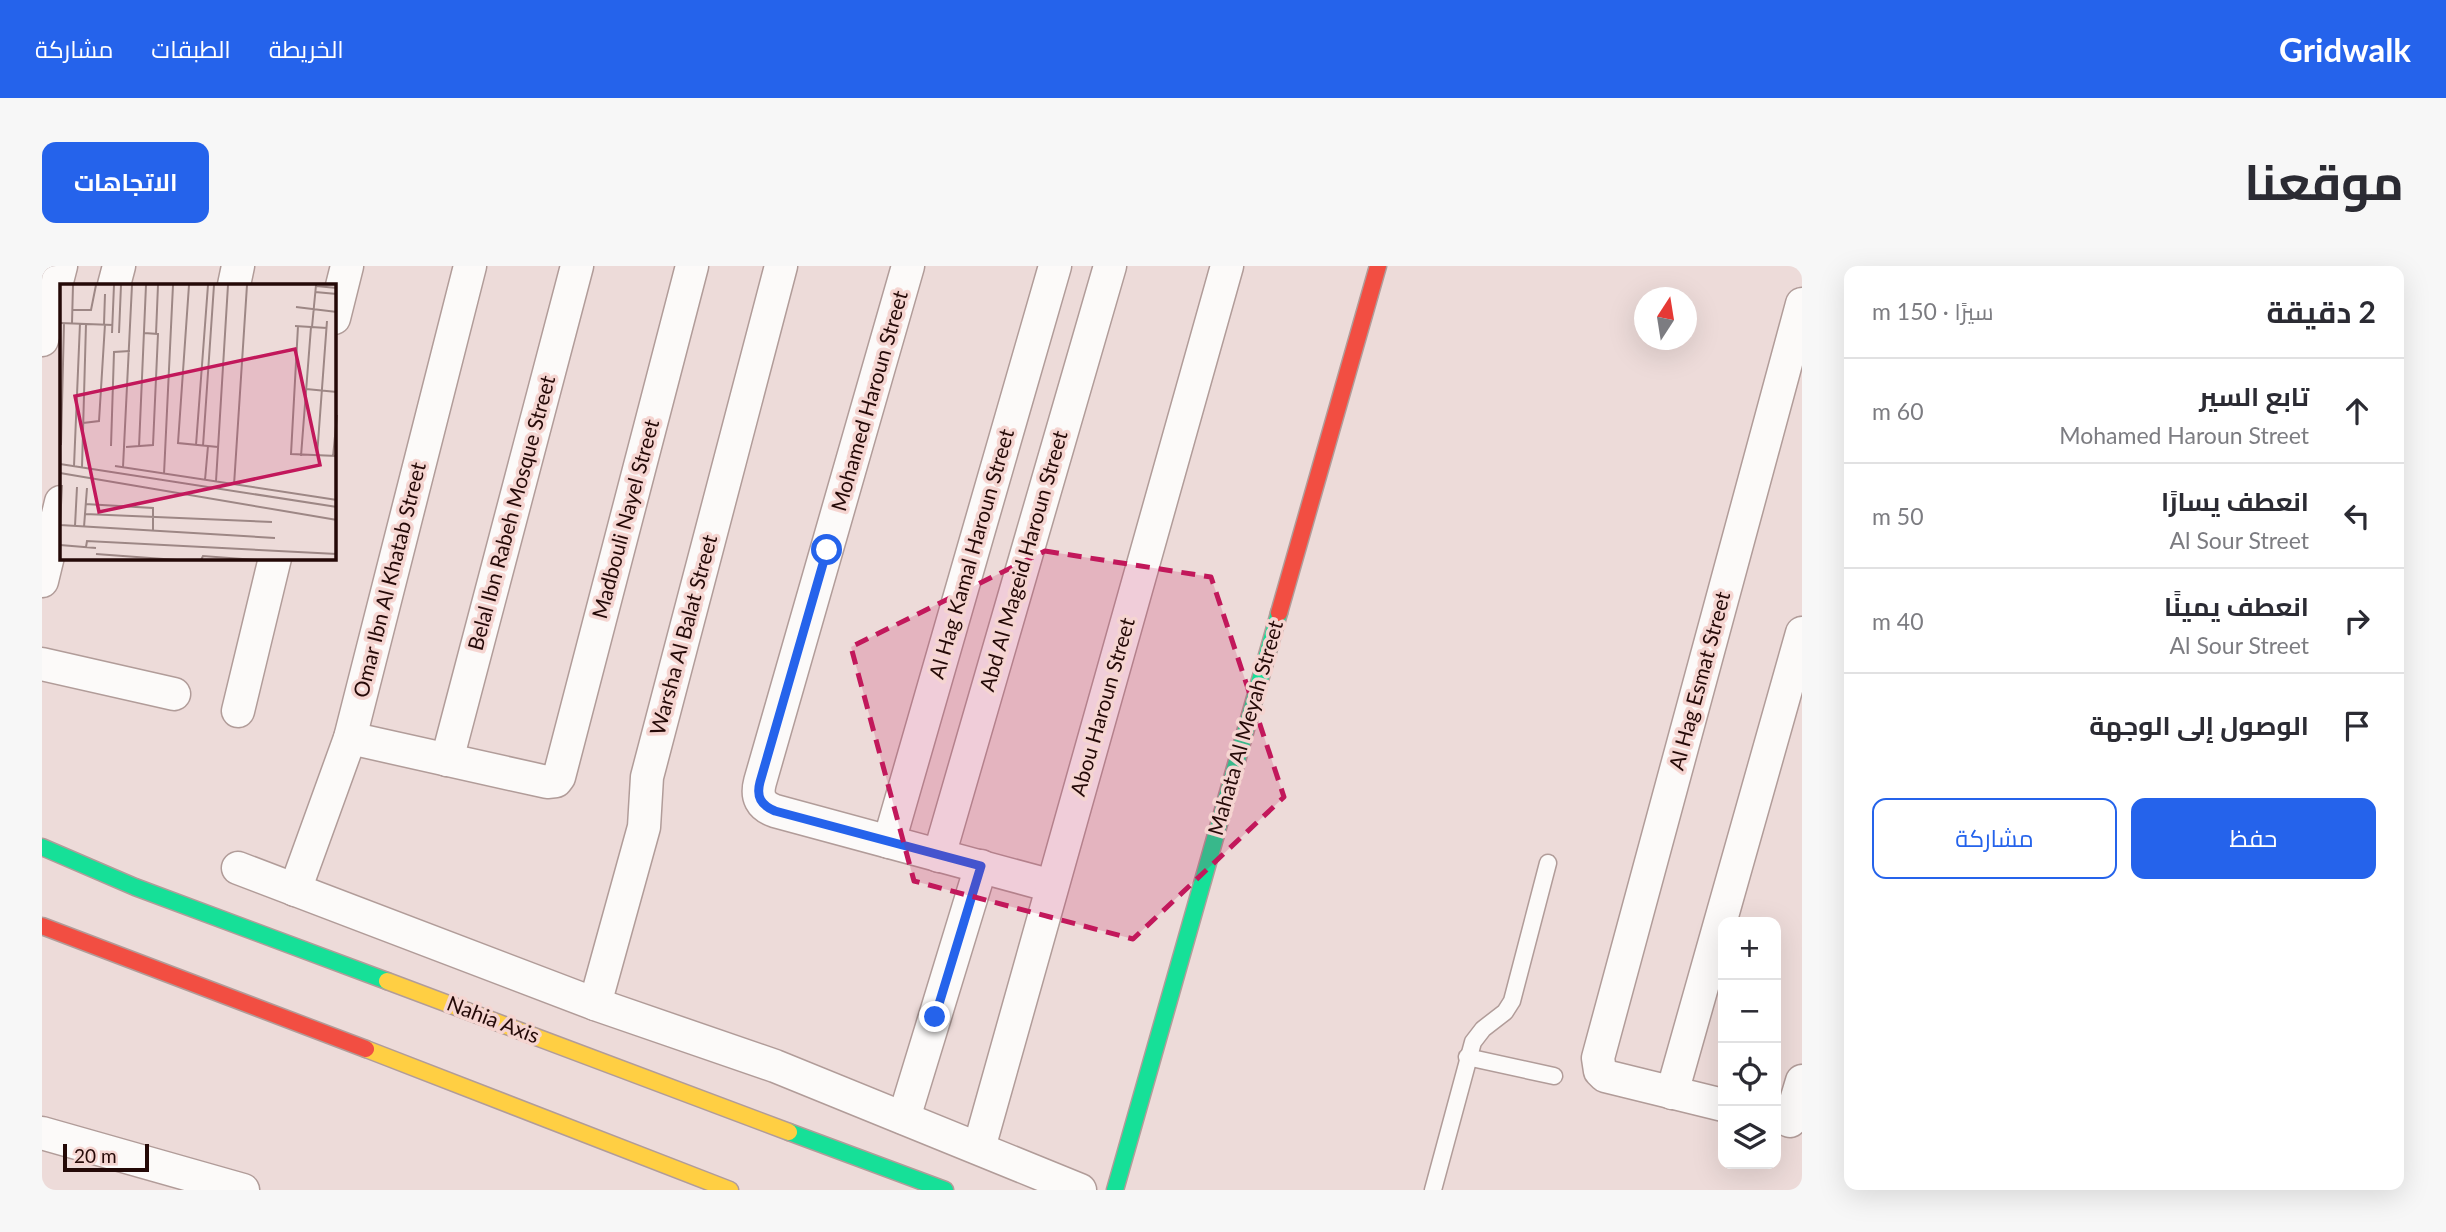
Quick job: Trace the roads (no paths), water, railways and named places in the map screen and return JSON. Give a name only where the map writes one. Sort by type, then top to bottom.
[{"type":"main road","name":"Mahata Al Meyah Street","points":[[1115,1190],[1378,266]]},
{"type":"main road","name":"Nahia Axis","points":[[42,847],[135,887],[945,1190]]},
{"type":"main road","points":[[42,926],[210,988],[730,1190]]},
{"type":"street","points":[[42,340],[61,266]]},
{"type":"street","points":[[114,284],[119,266]]},
{"type":"street","points":[[233,284],[238,266]]},
{"type":"street","points":[[336,310],[347,266]]},
{"type":"street","name":"Omar Ibn Al Khatab Street","points":[[295,890],[350,738],[470,266]]},
{"type":"street","name":"Belal Ibn Rabeh Mosque Street","points":[[447,760],[577,266]]},
{"type":"street","name":"Madbouli Nayel Street","points":[[447,760],[547,782],[556,781],[561,773],[692,266]]},
{"type":"street","name":"Warsha Al Balat Street","points":[[595,1004],[644,827],[647,777],[780,266]]},
{"type":"street","name":"Mohamed Haroun Street","points":[[889,842],[775,811],[766,807],[758,792],[908,266]]},
{"type":"street","name":"Al Hag Kamal Haroun Street","points":[[889,842],[1055,266]]},
{"type":"street","name":"Abd Al Mageid Haroun Street","points":[[939,856],[1110,266]]},
{"type":"street","name":"Abou Haroun Street","points":[[979,1148],[1227,266]]},
{"type":"street","name":"Al Hag Esmat Street","points":[[1672,1093],[1605,1076],[1600,1071],[1598,1058],[1802,304]]},
{"type":"street","points":[[42,581],[60,506]]},
{"type":"street","points":[[238,711],[275,560]]},
{"type":"street","points":[[1718,1104],[1672,1093],[1802,633]]},
{"type":"street","points":[[42,664],[174,694]]},
{"type":"street","points":[[350,738],[447,760]]},
{"type":"street","points":[[889,842],[1052,886]]},
{"type":"street","points":[[904,1118],[981,866]]},
{"type":"street","points":[[238,868],[595,1004],[775,1066],[1080,1190]]},
{"type":"street","points":[[1789,1120],[1802,1081]]},
{"type":"street","points":[[42,1133],[243,1190]]},
{"type":"lane","points":[[1433,1190],[1467,1057],[1478,1036],[1505,1012],[1512,1001],[1548,863]]},
{"type":"lane","points":[[1467,1057],[1553,1076]]}]
